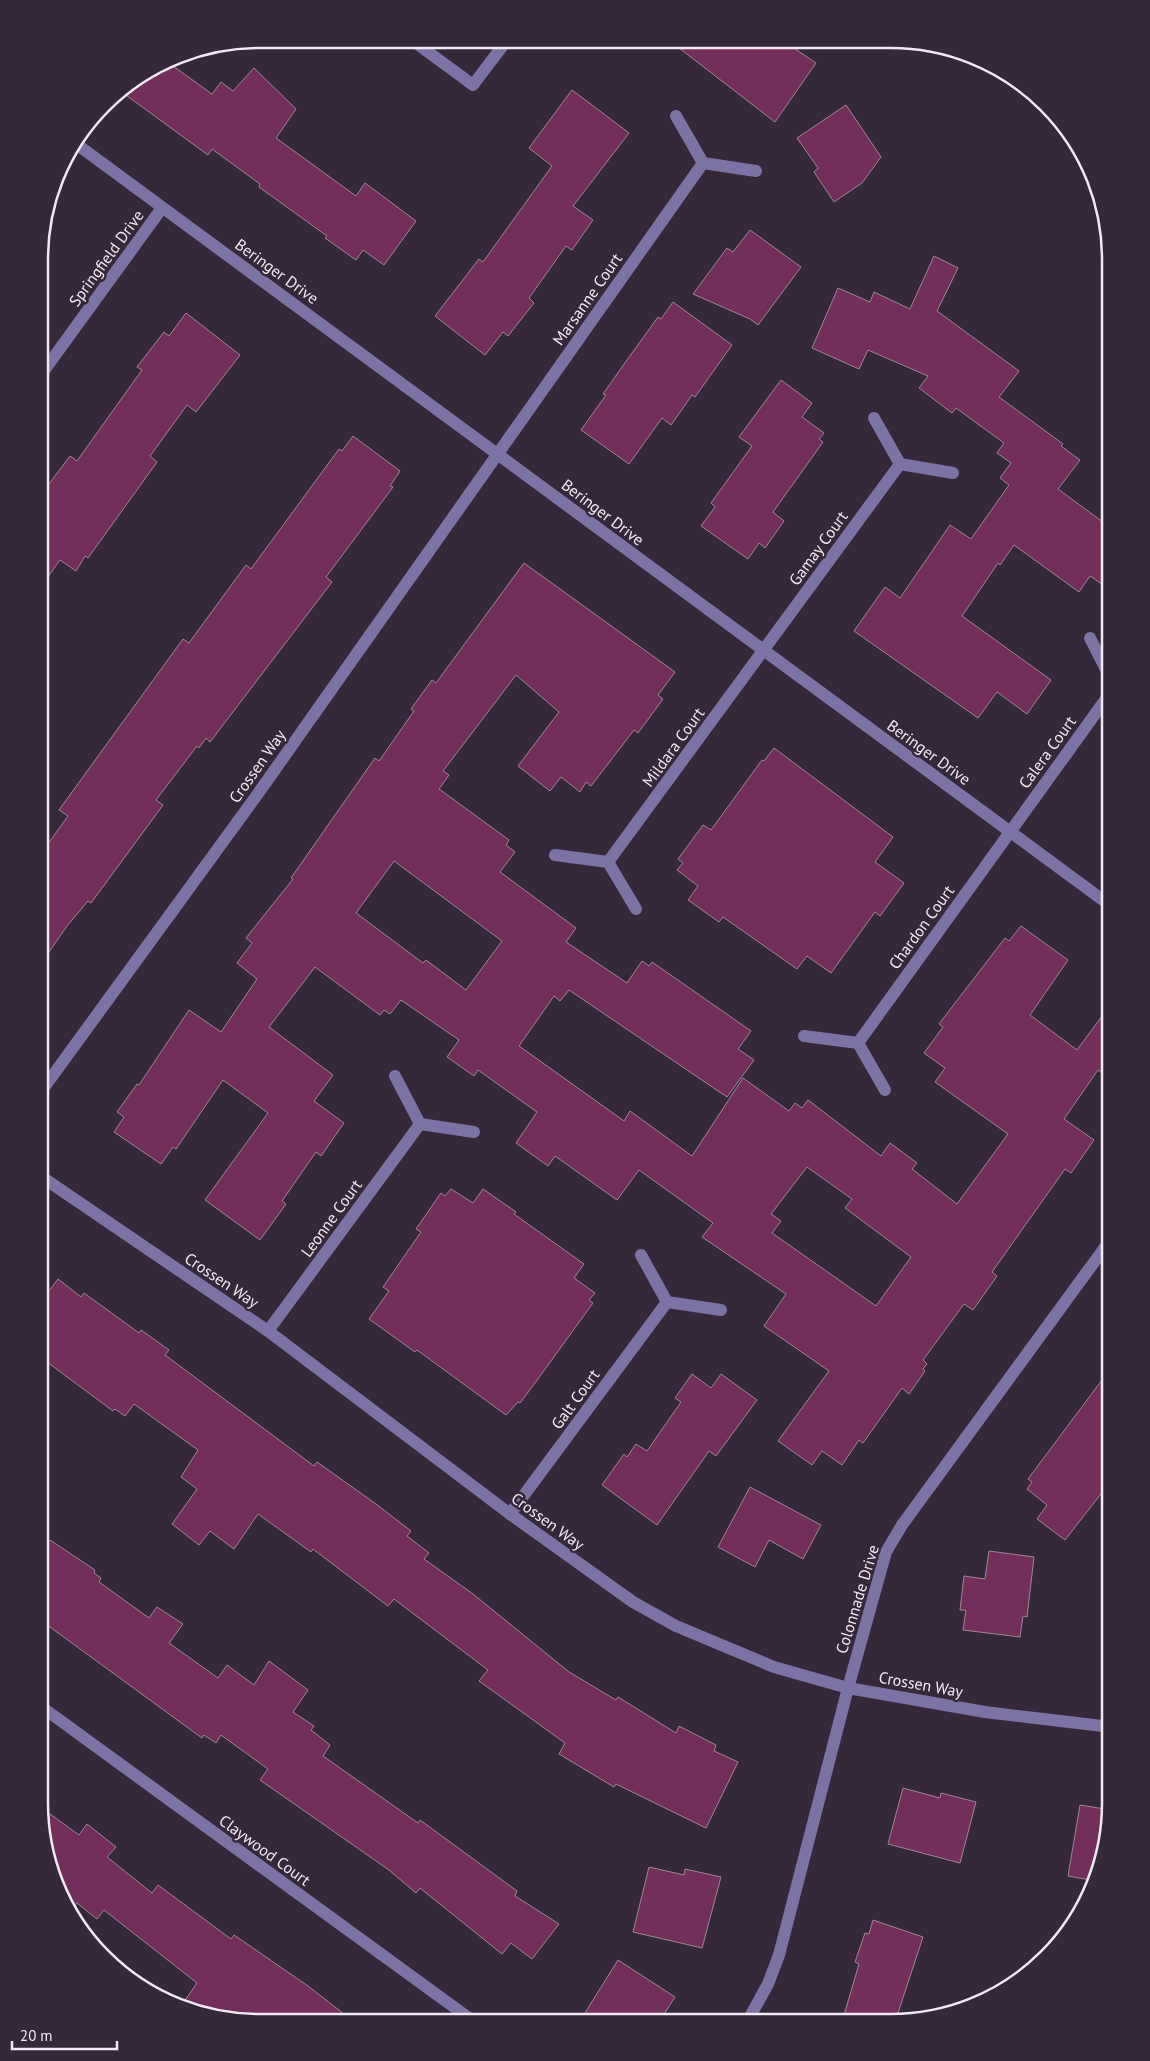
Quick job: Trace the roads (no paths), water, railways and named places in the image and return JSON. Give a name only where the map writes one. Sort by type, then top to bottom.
[{"type":"street","points":[[423,48],[473,85],[501,48]]},
{"type":"street","points":[[676,116],[703,163],[756,171]]},
{"type":"street","name":"Beringer Drive","points":[[80,147],[1102,899]]},
{"type":"street","name":"Marsanne Court","points":[[497,453],[703,163]]},
{"type":"street","name":"Springfield Drive","points":[[48,365],[162,208]]},
{"type":"street","points":[[874,418],[900,464],[953,473]]},
{"type":"street","name":"Crossen Way","points":[[48,1082],[257,795],[497,453]]},
{"type":"street","name":"Gamay Court","points":[[763,651],[900,464]]},
{"type":"street","points":[[1090,638],[1102,661]]},
{"type":"street","name":"Mildara Court","points":[[608,862],[763,651]]},
{"type":"street","name":"Calera Court","points":[[1010,831],[1102,704]]},
{"type":"street","name":"Chardon Court","points":[[858,1043],[1010,831]]},
{"type":"street","points":[[555,855],[608,862],[636,909]]},
{"type":"street","points":[[804,1036],[858,1043],[885,1090]]},
{"type":"street","points":[[395,1076],[420,1124],[474,1132]]},
{"type":"street","name":"Leonne Court","points":[[268,1331],[420,1124]]},
{"type":"street","name":"Crossen Way","points":[[48,1180],[268,1331],[510,1514],[633,1602],[676,1626],[774,1667],[848,1688],[985,1712],[1102,1726]]},
{"type":"street","name":"Colonnade Drive","points":[[751,2014],[768,1984],[779,1955],[848,1688],[886,1552],[908,1517],[1102,1251]]},
{"type":"street","points":[[641,1255],[667,1302],[720,1310]]},
{"type":"street","name":"Galt Court","points":[[510,1514],[667,1302]]},
{"type":"street","name":"Claywood Court","points":[[48,1712],[463,2014]]}]
